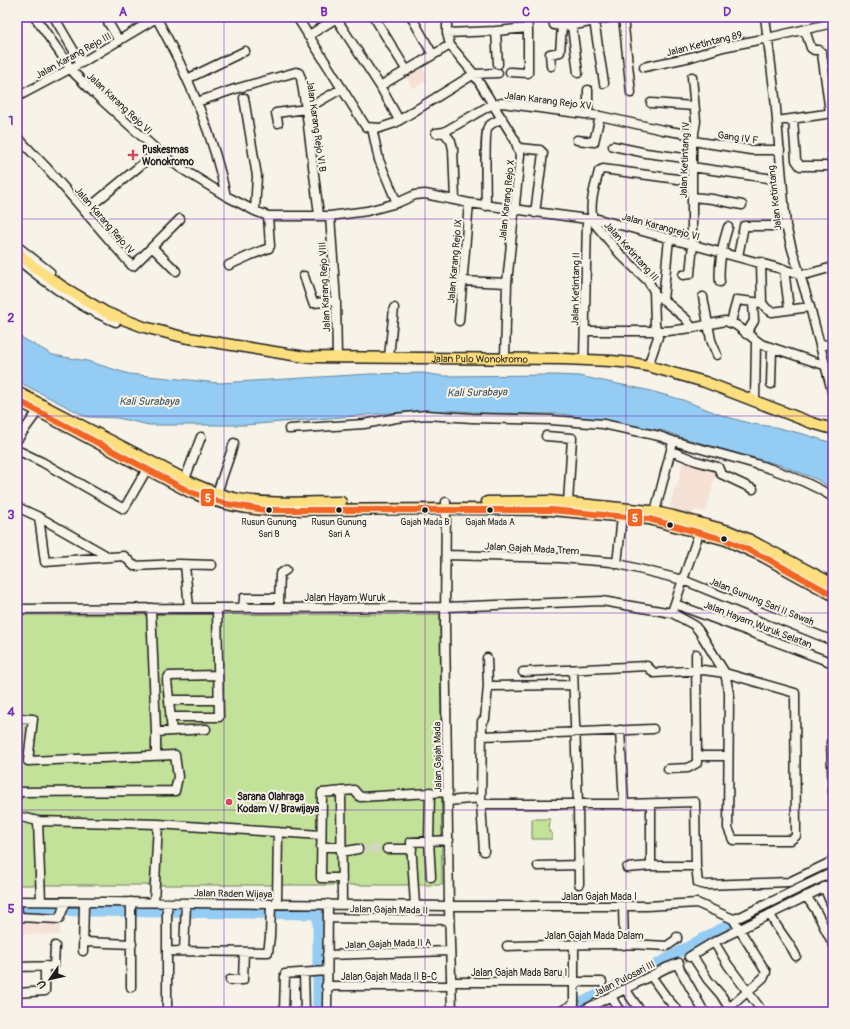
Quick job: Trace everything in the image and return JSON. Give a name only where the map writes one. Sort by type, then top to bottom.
[{"type":"main road","name":"Jalan Pulo Wonokromo","points":[[17,252],[33,266],[73,294],[107,313],[144,327],[183,337],[305,357],[584,360],[611,361],[648,366],[705,382],[812,423],[833,429]]},
{"type":"main road","points":[[17,392],[94,436],[147,469],[190,492],[212,501],[252,509],[286,506],[446,506],[551,510],[650,519],[701,528],[729,531],[833,584]]},
{"type":"main road","points":[[17,400],[217,493],[286,506]]},
{"type":"main road","points":[[446,506],[550,502],[656,512],[701,528],[745,548],[833,595]]},
{"type":"street","name":"Jalan Karang Rejo VI","points":[[35,17],[70,68],[95,94],[158,151],[179,167],[226,196],[255,211],[268,216],[319,215],[330,220],[396,203],[415,195],[425,194],[515,210]]},
{"type":"street","points":[[54,17],[81,63]]},
{"type":"street","points":[[105,17],[119,41]]},
{"type":"street","name":"Jalan Karang Rejo III","points":[[17,97],[81,63],[157,17]]},
{"type":"street","points":[[157,17],[187,79],[204,120],[226,196]]},
{"type":"street","points":[[297,17],[364,125],[372,128],[388,126],[474,74],[498,69],[496,31]]},
{"type":"street","points":[[374,17],[407,70]]},
{"type":"street","name":"Jalan Karang Rejo X","points":[[447,17],[447,33],[450,45],[474,74],[519,148],[521,161],[507,283],[504,358]]},
{"type":"street","points":[[510,72],[528,73],[527,17]]},
{"type":"street","points":[[551,66],[550,54],[560,52],[556,23],[572,26],[611,17]]},
{"type":"street","points":[[623,17],[631,93]]},
{"type":"street","name":"Jalan Ketintang","points":[[765,17],[780,150],[781,180],[786,226],[820,346],[829,367],[833,396]]},
{"type":"street","points":[[308,36],[337,18],[380,86],[399,120]]},
{"type":"street","points":[[412,18],[433,54]]},
{"type":"street","points":[[594,21],[604,83]]},
{"type":"street","name":"Jalan Ketintang 89","points":[[644,67],[691,57],[724,46],[768,38],[833,23]]},
{"type":"street","points":[[572,26],[578,73]]},
{"type":"street","points":[[447,33],[528,28]]},
{"type":"street","points":[[777,121],[832,113],[829,72],[822,52],[811,48],[805,30]]},
{"type":"street","points":[[380,86],[450,45]]},
{"type":"street","points":[[187,79],[245,51]]},
{"type":"street","name":"Jalan Karang Rejo VI B","points":[[197,102],[236,89],[296,72],[299,73],[306,109],[319,215]]},
{"type":"street","name":"Jalan Ketintang IV","points":[[683,275],[690,274],[692,244],[692,163],[696,121],[692,77]]},
{"type":"street","points":[[278,123],[276,113],[306,109],[341,89]]},
{"type":"street","points":[[588,90],[588,115]]},
{"type":"street","points":[[244,98],[257,176],[255,211]]},
{"type":"street","points":[[651,103],[694,106]]},
{"type":"street","name":"Jalan Karang Rejo XV","points":[[493,105],[502,104],[600,116],[694,138]]},
{"type":"street","points":[[436,133],[444,132],[493,105]]},
{"type":"street","name":"Jalan Karang Rejo XV","points":[[577,140],[594,142],[600,116]]},
{"type":"street","points":[[486,206],[487,130],[490,125],[502,118]]},
{"type":"street","points":[[794,119],[796,160],[800,166],[833,166]]},
{"type":"street","points":[[372,128],[379,160],[396,203]]},
{"type":"street","points":[[444,132],[451,141],[453,149],[455,200]]},
{"type":"street","name":"Jalan Karang Rejo IV","points":[[17,137],[43,163],[132,266],[180,219]]},
{"type":"street","name":"Gang IV F","points":[[694,138],[751,150],[780,150]]},
{"type":"street","points":[[613,146],[781,180]]},
{"type":"street","points":[[519,148],[540,150],[543,153],[535,213]]},
{"type":"street","points":[[85,212],[158,151]]},
{"type":"street","name":"Jalan Ketintang III","points":[[648,366],[657,342],[654,291],[648,281],[620,254],[590,219],[593,200],[600,171],[602,169],[692,181]]},
{"type":"street","points":[[692,197],[742,205]]},
{"type":"street","name":"Jalan Karang Rejo IX","points":[[459,321],[469,203]]},
{"type":"street","name":"Jalan Karangrejo VI","points":[[515,210],[598,219],[761,262],[800,274]]},
{"type":"street","points":[[229,265],[251,254],[269,248],[268,216]]},
{"type":"street","name":"Jalan Ketintang II","points":[[584,360],[584,331],[590,219]]},
{"type":"street","name":"Jalan Karang Rejo VIII","points":[[330,220],[336,301],[337,358]]},
{"type":"street","points":[[738,256],[744,226],[786,226]]},
{"type":"street","points":[[720,282],[720,265],[724,239],[728,227]]},
{"type":"street","points":[[663,300],[670,238]]},
{"type":"street","points":[[17,246],[72,290]]},
{"type":"street","points":[[152,247],[176,271]]},
{"type":"street","name":"Jalan Pulo Wonokromo","points":[[17,259],[50,285],[101,316],[116,322],[121,318]]},
{"type":"street","points":[[761,262],[762,303],[769,311],[810,307]]},
{"type":"street","points":[[800,274],[808,274],[833,267]]},
{"type":"street","points":[[784,269],[789,309]]},
{"type":"street","points":[[304,276],[314,304],[336,301]]},
{"type":"street","points":[[462,281],[507,283]]},
{"type":"street","points":[[654,291],[686,319],[692,328]]},
{"type":"street","points":[[703,297],[710,340],[718,355]]},
{"type":"street","points":[[731,322],[737,300],[762,303]]},
{"type":"street","points":[[746,334],[754,321],[753,302]]},
{"type":"street","points":[[389,357],[394,308]]},
{"type":"street","points":[[584,331],[657,332],[692,328],[725,321],[731,322],[756,341],[772,349],[829,367]]},
{"type":"street","points":[[755,401],[756,341]]},
{"type":"street","points":[[820,346],[833,343]]},
{"type":"street","points":[[771,384],[772,349]]},
{"type":"street","points":[[17,440],[38,411]]},
{"type":"street","points":[[289,428],[364,424],[396,418],[426,416],[551,420],[603,424],[659,436],[768,467],[800,479],[833,497]]},
{"type":"street","points":[[546,436],[572,438],[568,503]]},
{"type":"street","points":[[185,479],[201,437]]},
{"type":"street","points":[[656,512],[673,441]]},
{"type":"street","points":[[217,493],[234,443]]},
{"type":"street","points":[[17,450],[42,462],[124,509],[147,469]]},
{"type":"street","points":[[671,451],[696,461],[718,467],[721,474],[753,489]]},
{"type":"street","name":"Jalan Gajah Mada","points":[[446,506],[448,840],[452,1012]]},
{"type":"street","points":[[17,507],[39,517],[109,557]]},
{"type":"street","points":[[617,564],[622,516]]},
{"type":"street","points":[[39,517],[45,562],[124,556],[134,566],[212,565]]},
{"type":"street","points":[[672,613],[701,528]]},
{"type":"street","name":"Jalan Gajah Mada Trem","points":[[446,555],[560,558],[617,564],[683,580]]},
{"type":"street","points":[[185,565],[189,608]]},
{"type":"street","points":[[279,608],[280,574],[286,570]]},
{"type":"street","name":"Jalan Gunung Sari II Sawah","points":[[683,580],[833,641]]},
{"type":"street","points":[[243,608],[244,598],[279,598]]},
{"type":"street","name":"Jalan Hayam Wuruk","points":[[17,609],[446,607],[602,601],[672,613],[694,625],[725,673]]},
{"type":"street","name":"Jalan Hayam Wuruk Selatan","points":[[675,604],[833,663]]},
{"type":"street","points":[[150,608],[156,755]]},
{"type":"street","points":[[170,717],[219,717],[217,608]]},
{"type":"street","points":[[668,769],[688,768],[697,763],[696,654]]},
{"type":"street","points":[[484,851],[481,801],[482,721],[485,719],[488,686],[487,658]]},
{"type":"street","points":[[523,672],[647,666],[654,673],[696,670],[725,673],[795,693],[796,836],[792,840],[733,840],[728,828],[729,693],[725,673]]},
{"type":"street","points":[[573,670],[576,732],[579,884]]},
{"type":"street","points":[[172,731],[167,680],[169,676],[218,675]]},
{"type":"street","points":[[488,686],[573,685]]},
{"type":"street","points":[[169,700],[218,700]]},
{"type":"street","points":[[17,718],[32,719],[28,761],[175,755],[178,778],[175,791],[18,792],[17,796]]},
{"type":"street","points":[[156,732],[206,729]]},
{"type":"street","points":[[482,736],[653,729]]},
{"type":"street","points":[[620,730],[624,804]]},
{"type":"street","points":[[831,742],[833,792]]},
{"type":"street","points":[[698,756],[728,756]]},
{"type":"street","points":[[342,878],[321,878],[322,793],[354,790],[360,797],[430,792],[481,801],[578,804],[651,804],[695,802],[696,866],[698,882],[706,885],[789,882],[831,862],[833,858]]},
{"type":"street","points":[[341,791],[342,904]]},
{"type":"street","points":[[430,792],[429,841],[431,877]]},
{"type":"street","points":[[651,804],[651,866]]},
{"type":"street","points":[[17,815],[38,821],[158,824],[321,835]]},
{"type":"street","points":[[38,821],[41,901]]},
{"type":"street","points":[[154,902],[158,824]]},
{"type":"street","points":[[167,951],[268,952],[278,832]]},
{"type":"street","points":[[415,905],[411,842],[448,840]]},
{"type":"street","points":[[321,847],[341,850],[358,850]]},
{"type":"street","points":[[387,849],[412,849]]},
{"type":"street","points":[[538,866],[579,865]]},
{"type":"street","points":[[627,868],[651,866],[696,866]]},
{"type":"street","points":[[736,924],[766,972],[764,977],[730,1010],[721,995],[690,956],[714,942],[736,924],[740,917],[833,872]]},
{"type":"street","points":[[736,924],[770,914],[833,883]]},
{"type":"street","points":[[824,887],[833,908]]},
{"type":"street","points":[[806,896],[815,909],[833,944]]},
{"type":"street","name":"Jalan Raden Wijaya","points":[[17,901],[41,901],[65,906],[84,905],[132,910],[154,902],[167,906],[328,904],[449,906]]},
{"type":"street","points":[[327,1012],[326,986],[321,972],[327,955],[328,904]]},
{"type":"street","name":"Jalan Gajah Mada I","points":[[449,906],[623,906],[697,904],[736,924]]},
{"type":"street","points":[[83,951],[85,918],[84,905]]},
{"type":"street","points":[[18,909],[19,917],[59,919],[65,906]]},
{"type":"street","points":[[167,906],[167,1012]]},
{"type":"street","points":[[184,951],[186,906]]},
{"type":"street","points":[[623,906],[624,945]]},
{"type":"street","points":[[131,987],[132,910]]},
{"type":"street","points":[[770,914],[776,927],[796,956]]},
{"type":"street","name":"Jalan Gajah Mada II","points":[[328,918],[450,920]]},
{"type":"street","name":"Jalan Gajah Mada Dalam","points":[[507,946],[574,944],[667,946],[677,939],[677,937]]},
{"type":"street","points":[[84,942],[132,944]]},
{"type":"street","points":[[714,942],[728,965],[759,1007]]},
{"type":"street","name":"Jalan Gajah Mada Baru I","points":[[451,984],[574,982],[574,944]]},
{"type":"street","points":[[17,967],[54,966],[56,946]]},
{"type":"street","name":"Jalan Gajah Mada II A","points":[[327,955],[450,951]]},
{"type":"street","points":[[230,980],[243,980],[244,952]]},
{"type":"street","name":"Jalan Pulosari III","points":[[580,1012],[666,968],[678,964],[704,1012]]},
{"type":"street","points":[[17,993],[45,991],[45,966]]},
{"type":"street","points":[[284,1012],[284,974],[321,972]]},
{"type":"street","points":[[304,973],[305,1012]]},
{"type":"street","points":[[651,976],[679,1012]]},
{"type":"street","points":[[559,1012],[574,1004],[574,982],[602,982]]},
{"type":"street","name":"Jalan Gajah Mada II B-C","points":[[326,986],[451,984]]},
{"type":"street","points":[[625,989],[641,1012]]},
{"type":"street","points":[[611,996],[617,1007],[622,1012]]},
{"type":"shaded area","points":[[420,64],[427,75],[425,76],[427,80],[413,89],[404,74]]},
{"type":"shaded area","points":[[683,460],[717,468],[706,512],[694,510],[692,519],[669,513],[674,488],[677,488]]},
{"type":"shaded area","points":[[17,918],[60,919],[60,935],[17,934]]},
{"type":"green space","name":"Sarana Olahraga Kodam V/ Brawijaya","points":[[440,614],[442,885],[17,885],[17,615]]},
{"type":"green space","points":[[532,819],[550,819],[549,832],[552,833],[552,839],[532,839]]},
{"type":"water","name":"Kali Surabaya","points":[[17,335],[53,355],[87,361],[129,374],[219,383],[370,374],[423,373],[443,376],[579,376],[647,390],[683,400],[721,415],[752,424],[775,427],[833,443],[833,489],[816,479],[780,465],[686,439],[664,431],[562,414],[415,411],[245,425],[149,425],[117,418],[87,417],[17,381]]},
{"type":"waterway","points":[[17,910],[318,914],[318,1012]]},
{"type":"waterway","points":[[566,1010],[631,979],[711,934],[744,918]]},
{"type":"tunnel","points":[[358,849],[387,849]]},
{"type":"transit line","name":"5","points":[[17,400],[190,492],[227,504],[265,510],[551,510],[649,519],[726,540],[764,557],[833,595]]},
{"type":"place","name":"Puskesmas Wonokromo","points":[[133,155]]},
{"type":"place","name":"Rusun Gunung Sari B","points":[[269,510]]},
{"type":"place","name":"Rusun Gunung Sari A","points":[[339,510]]},
{"type":"place","name":"Gajah Mada B","points":[[425,510]]},
{"type":"place","name":"Gajah Mada A","points":[[490,510]]},
{"type":"place","name":"Sarana Olahraga Kodam V/ Brawijaya","points":[[229,802]]}]
